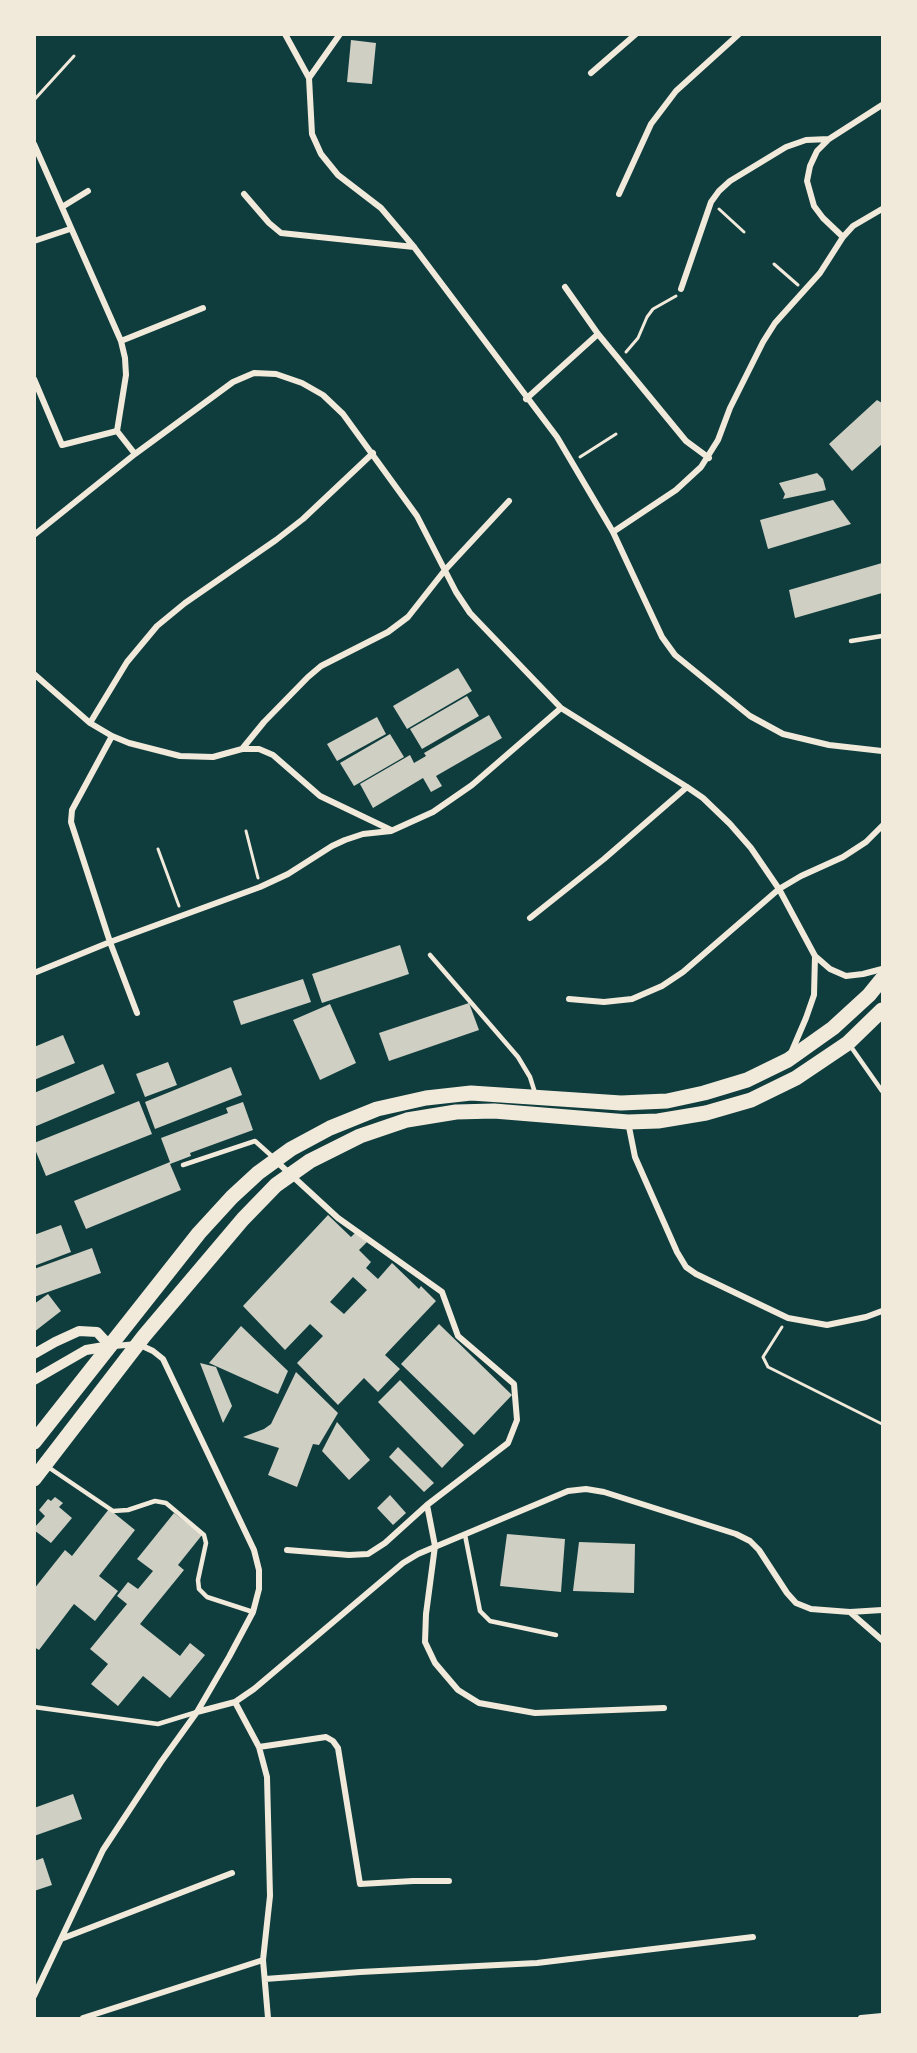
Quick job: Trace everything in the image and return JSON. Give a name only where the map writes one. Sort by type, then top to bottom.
[{"type":"main road","points":[[34,1442],[199,1233],[258,1173],[291,1149],[330,1128],[377,1109],[426,1098],[471,1094],[621,1103],[667,1101],[704,1093],[747,1080],[788,1060],[833,1028],[869,995],[882,979]]},
{"type":"main road","points":[[34,1479],[138,1344],[243,1219],[276,1185],[310,1161],[360,1136],[407,1120],[456,1112],[494,1111],[628,1122],[658,1121],[706,1113],[751,1100],[796,1078],[849,1043],[882,1010]]},
{"type":"street","points":[[285,34],[309,78],[312,134],[321,154],[338,175],[381,208],[414,247],[556,437],[613,532],[662,637],[675,655],[750,716],[783,734],[829,745],[882,751]]},
{"type":"street","points":[[309,78],[340,34]]},
{"type":"street","points":[[591,73],[636,34]]},
{"type":"street","points":[[619,194],[651,124],[676,91],[739,34]]},
{"type":"street","points":[[843,237],[814,206],[807,181],[810,166],[817,151],[829,139],[882,105]]},
{"type":"street","points":[[681,289],[711,202],[719,191],[730,181],[786,147],[806,140],[829,139]]},
{"type":"street","points":[[34,144],[121,341],[126,375],[117,431],[135,454]]},
{"type":"street","points":[[62,207],[88,191]]},
{"type":"street","points":[[244,194],[269,223],[281,232],[414,247]]},
{"type":"street","points":[[613,532],[676,490],[701,467],[708,458],[763,342],[775,323],[820,273],[843,237],[853,226],[882,209]]},
{"type":"street","points":[[34,241],[70,228]]},
{"type":"street","points":[[565,287],[598,334],[686,441],[708,458]]},
{"type":"street","points":[[121,341],[203,308]]},
{"type":"street","points":[[526,399],[598,334]]},
{"type":"street","points":[[34,535],[135,454],[233,382],[254,373],[276,374],[302,383],[323,395],[343,414],[374,453],[417,516],[470,613],[561,708],[687,787],[703,798],[730,824],[751,848],[779,889],[815,956],[830,969],[846,976],[882,969]]},
{"type":"street","points":[[34,379],[62,445],[117,431]]},
{"type":"street","points":[[90,723],[127,662],[157,626],[185,603],[303,519],[374,453]]},
{"type":"street","points":[[242,749],[264,722],[321,666],[388,633],[408,617],[445,570],[509,501]]},
{"type":"street","points":[[34,674],[90,723],[112,736],[180,756],[213,757],[242,749],[259,748],[273,755],[320,796],[391,831]]},
{"type":"street","points":[[34,973],[110,942],[260,887],[288,874],[345,840],[363,834],[391,831],[433,812],[471,785],[561,708]]},
{"type":"street","points":[[112,736],[72,810],[71,822],[110,942],[137,1013]]},
{"type":"street","points":[[530,918],[604,859],[687,787]]},
{"type":"street","points":[[569,999],[604,1002],[632,999],[662,986],[683,972],[779,889],[843,857],[866,842],[882,826]]},
{"type":"street","points":[[788,1060],[814,995],[815,956]]},
{"type":"street","points":[[628,1122],[635,1157],[677,1252],[686,1267],[696,1274],[788,1317],[827,1325],[866,1317],[882,1311]]},
{"type":"street","points":[[276,1160],[338,1218],[442,1292],[458,1336],[513,1384],[517,1420],[508,1443],[427,1505],[385,1543],[368,1554],[348,1556],[287,1550]]},
{"type":"street","points":[[34,1354],[79,1331],[97,1332],[110,1346]]},
{"type":"street","points":[[34,1380],[86,1350],[110,1346],[138,1344],[163,1359],[254,1550],[259,1570],[259,1589],[253,1612],[197,1712],[155,1770],[104,1850],[34,1996]]},
{"type":"street","points":[[197,1712],[235,1702],[254,1689],[403,1563],[435,1546],[465,1536],[568,1491],[595,1490],[736,1534],[750,1541],[759,1550],[786,1593],[796,1604],[811,1609],[850,1612],[882,1610]]},
{"type":"street","points":[[427,1505],[435,1546],[426,1614],[425,1642],[435,1664],[458,1690],[479,1703],[535,1713],[664,1708]]},
{"type":"street","points":[[850,1612],[882,1640]]},
{"type":"street","points":[[235,1702],[259,1747],[267,1777],[270,1896],[263,1960],[268,2019]]},
{"type":"street","points":[[259,1747],[326,1737],[333,1740],[338,1748],[360,1884],[449,1881]]},
{"type":"street","points":[[61,1939],[232,1873]]},
{"type":"street","points":[[265,1979],[537,1963],[753,1937]]},
{"type":"street","points":[[83,2019],[263,1960]]},
{"type":"street","points":[[861,2019],[882,2016]]},
{"type":"lane","points":[[851,640],[882,636]]},
{"type":"lane","points":[[430,955],[518,1057],[530,1077],[537,1098]]},
{"type":"lane","points":[[849,1043],[882,1091]]},
{"type":"lane","points":[[183,1165],[255,1142],[276,1160]]},
{"type":"lane","points":[[45,1466],[113,1511],[128,1510],[155,1501],[166,1503],[204,1535],[206,1543],[198,1580],[199,1589],[207,1597],[253,1612]]},
{"type":"lane","points":[[465,1536],[480,1611],[490,1621],[556,1635]]},
{"type":"lane","points":[[34,1707],[158,1724],[197,1712]]},
{"type":"path","points":[[34,99],[74,57]]},
{"type":"path","points":[[711,202],[744,232]]},
{"type":"path","points":[[774,264],[805,291]]},
{"type":"path","points":[[619,360],[638,338],[653,309],[675,296],[681,289]]},
{"type":"path","points":[[573,462],[616,434]]},
{"type":"path","points":[[246,831],[260,887]]},
{"type":"path","points":[[158,849],[182,916]]},
{"type":"path","points":[[788,1317],[764,1357],[768,1367],[882,1424]]},
{"type":"building","points":[[351,40],[376,43],[372,84],[347,82]]},
{"type":"building","points":[[877,400],[882,403],[882,444],[852,471],[829,444]]},
{"type":"building","points":[[817,473],[823,479],[826,490],[783,499],[785,494],[779,483]]},
{"type":"building","points":[[833,500],[851,524],[768,549],[760,520]]},
{"type":"building","points":[[882,563],[882,593],[795,618],[789,590]]},
{"type":"building","points":[[458,668],[472,691],[407,729],[393,706]]},
{"type":"building","points":[[467,696],[479,716],[422,749],[410,729]]},
{"type":"building","points":[[489,715],[502,738],[436,776],[442,786],[431,792],[423,778],[373,808],[360,784],[410,755],[414,763],[426,756],[424,753]]},
{"type":"building","points":[[377,717],[386,734],[337,761],[327,744]]},
{"type":"building","points":[[390,734],[404,757],[354,786],[340,763]]},
{"type":"building","points":[[400,945],[409,974],[322,1003],[312,974]]},
{"type":"building","points":[[303,979],[311,1002],[241,1025],[233,1001]]},
{"type":"building","points":[[469,1003],[479,1030],[389,1061],[379,1033]]},
{"type":"building","points":[[330,1004],[356,1063],[320,1080],[293,1020]]},
{"type":"building","points":[[63,1035],[75,1063],[34,1080],[34,1047]]},
{"type":"building","points":[[168,1062],[177,1085],[145,1097],[136,1074]]},
{"type":"building","points":[[103,1064],[115,1093],[34,1127],[34,1093]]},
{"type":"building","points":[[231,1067],[242,1095],[155,1129],[145,1102]]},
{"type":"building","points":[[139,1101],[152,1134],[46,1176],[34,1143]]},
{"type":"building","points":[[243,1102],[253,1130],[190,1153],[191,1156],[170,1164],[181,1190],[86,1229],[74,1201],[170,1162],[161,1138],[228,1113],[226,1108]]},
{"type":"building","points":[[328,1215],[351,1237],[356,1232],[367,1242],[359,1250],[371,1262],[366,1268],[378,1279],[392,1263],[419,1289],[421,1286],[436,1301],[385,1355],[400,1369],[378,1392],[364,1378],[338,1405],[297,1363],[323,1336],[310,1324],[285,1350],[243,1306]],"holes":[[[353,1277],[367,1290],[344,1314],[330,1302]]]},
{"type":"building","points":[[61,1225],[71,1252],[34,1266],[34,1235]]},
{"type":"building","points":[[92,1248],[101,1273],[34,1297],[34,1269]]},
{"type":"building","points":[[48,1294],[61,1311],[34,1332],[34,1304]]},
{"type":"building","points":[[439,1324],[512,1395],[474,1435],[401,1364]]},
{"type":"building","points":[[241,1326],[288,1371],[278,1394],[209,1363]]},
{"type":"building","points":[[200,1363],[216,1367],[232,1406],[223,1423]]},
{"type":"building","points":[[296,1372],[338,1413],[319,1445],[313,1444],[297,1487],[268,1475],[279,1448],[243,1437],[271,1424]]},
{"type":"building","points":[[400,1380],[464,1445],[442,1468],[378,1402]]},
{"type":"building","points":[[337,1422],[370,1460],[349,1480],[322,1451]]},
{"type":"building","points":[[398,1447],[434,1483],[424,1492],[389,1457]]},
{"type":"building","points":[[390,1495],[406,1513],[393,1525],[377,1508]]},
{"type":"building","points":[[55,1497],[63,1503],[59,1507],[72,1518],[51,1543],[34,1528],[45,1516],[39,1510],[48,1499],[51,1501]]},
{"type":"building","points":[[109,1509],[135,1530],[99,1576],[118,1591],[95,1621],[74,1604],[39,1650],[34,1647],[34,1589],[65,1550],[72,1556]]},
{"type":"building","points":[[174,1513],[202,1535],[178,1565],[184,1570],[140,1624],[180,1656],[190,1643],[205,1655],[170,1698],[143,1676],[118,1706],[91,1684],[108,1664],[90,1649],[127,1604],[117,1596],[128,1582],[138,1589],[153,1571],[137,1559]]},
{"type":"building","points":[[507,1534],[565,1539],[561,1592],[500,1586]]},
{"type":"building","points":[[579,1542],[635,1544],[634,1593],[573,1591]]},
{"type":"building","points":[[73,1794],[82,1819],[34,1836],[34,1808]]},
{"type":"building","points":[[43,1858],[52,1885],[34,1891],[34,1861]]}]
